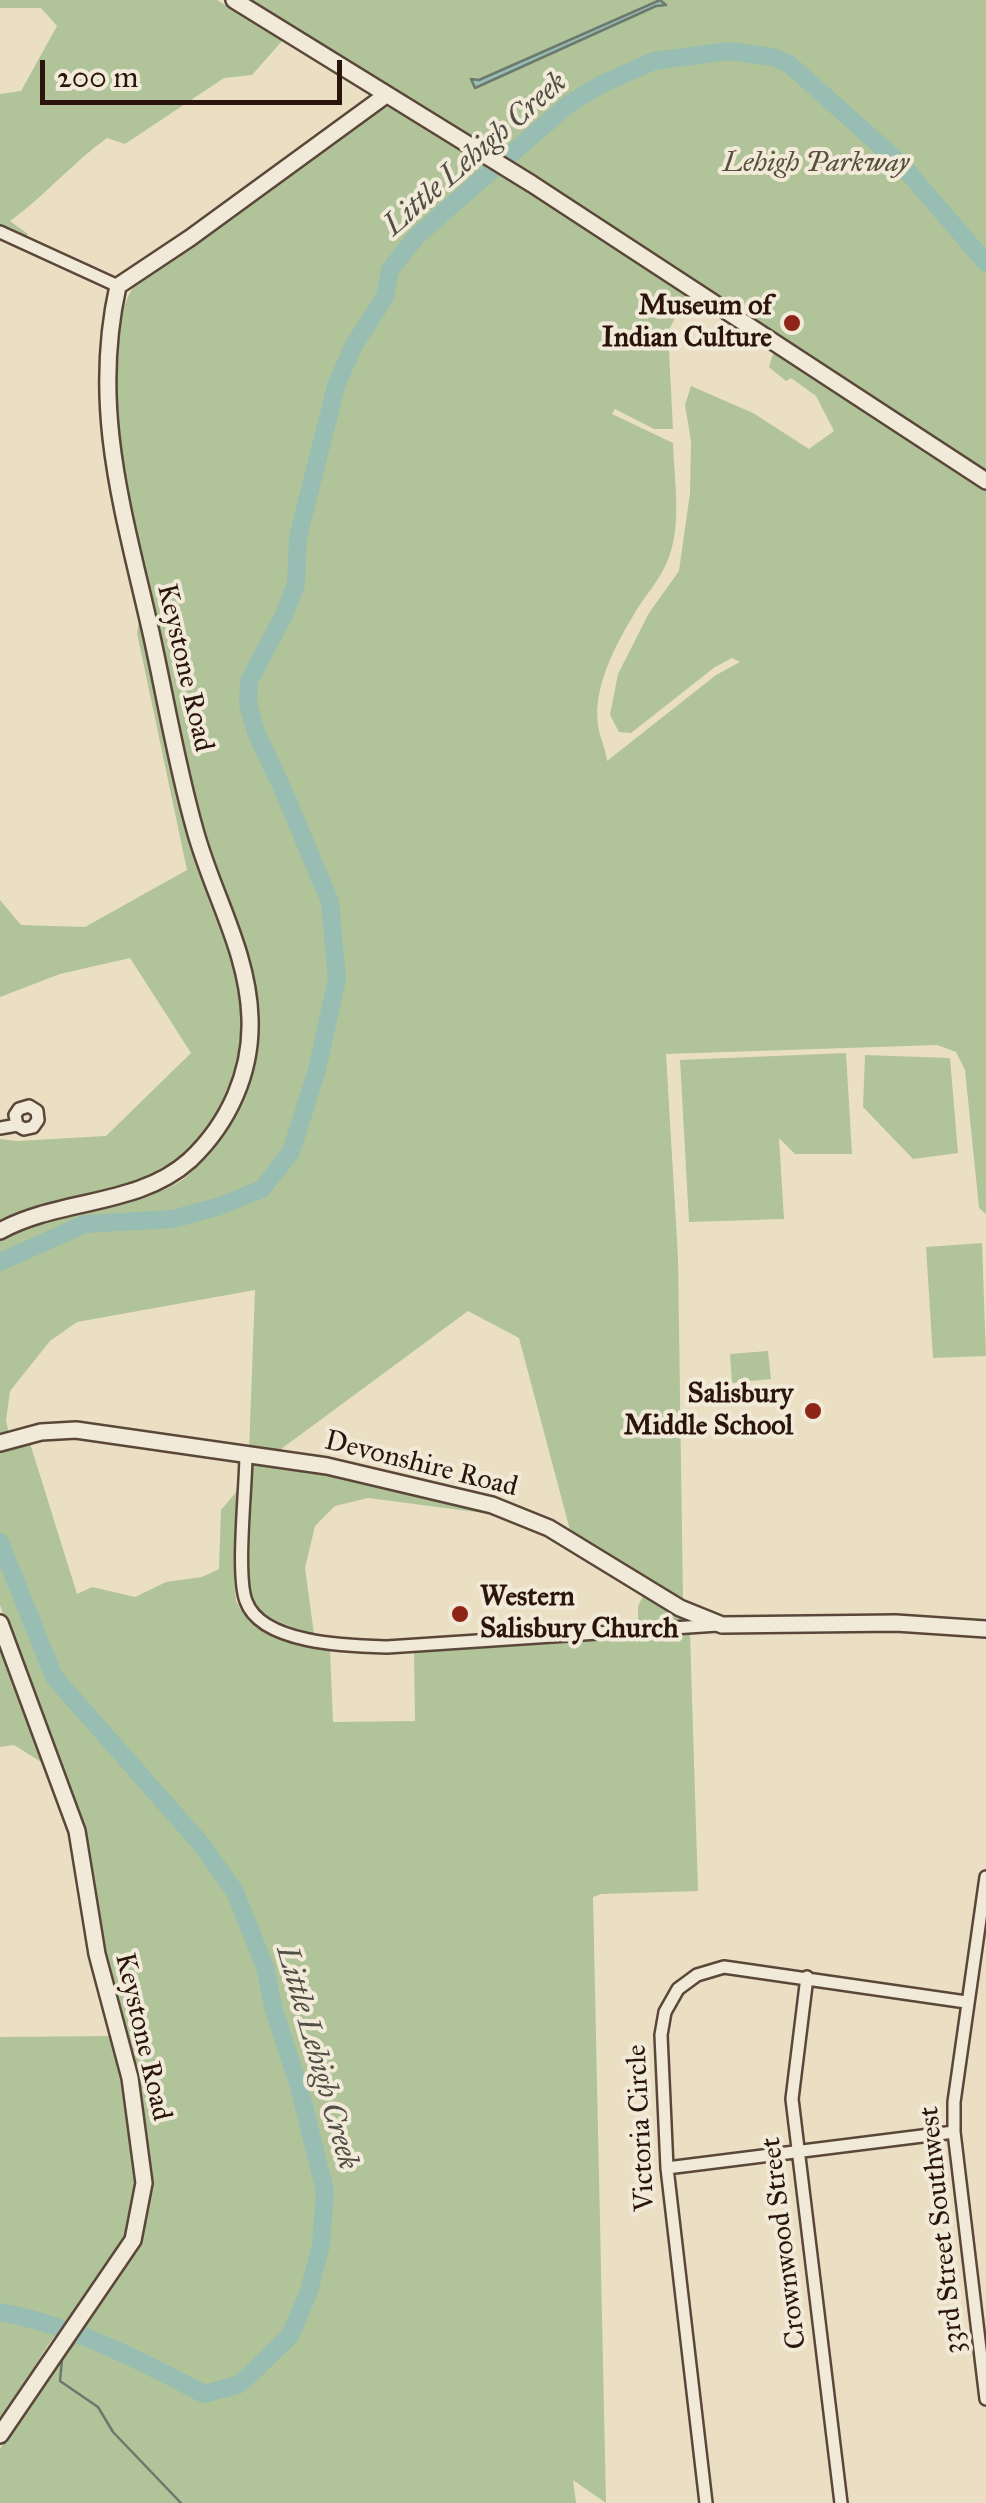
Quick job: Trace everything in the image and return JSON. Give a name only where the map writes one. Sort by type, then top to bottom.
[{"type":"street","points":[[234,0],[532,184],[986,480]]},
{"type":"street","points":[[0,232],[118,286],[386,95]]},
{"type":"street","name":"Keystone Road","points":[[0,1231],[25,1220],[146,1188],[175,1172],[208,1141],[231,1106],[247,1066],[250,1044],[245,976],[195,830],[109,440],[108,342],[118,286]]},
{"type":"street","points":[[0,1128],[17,1124]]},
{"type":"street","name":"Devonshire Road","points":[[5,1442],[42,1432],[76,1430],[327,1466],[512,1512],[549,1528],[680,1608],[722,1625],[896,1624],[986,1629]]},
{"type":"street","points":[[246,1454],[242,1586],[249,1608],[270,1628],[332,1644],[390,1647],[722,1625]]},
{"type":"street","name":"Keystone Road","points":[[0,1623],[77,1832],[97,1954],[130,2078],[144,2183],[132,2240],[0,2435]]},
{"type":"street","name":"33rd Street Southwest","points":[[986,1877],[955,2081],[954,2132],[986,2399]]},
{"type":"street","name":"Victoria Circle","points":[[706,2503],[666,2168],[661,2035],[665,2012],[678,1989],[697,1975],[724,1966],[966,2002]]},
{"type":"street","name":"Crownwood Street","points":[[807,1977],[792,2082],[840,2503]]},
{"type":"street","points":[[666,2168],[954,2132]]},
{"type":"street","points":[[972,2276],[986,2274]]},
{"type":"green space","points":[[0,0],[217,0],[283,40],[252,75],[224,78],[125,144],[107,138],[10,221],[28,234],[26,237],[0,226],[0,94],[21,91],[57,26],[41,8],[0,8]]},
{"type":"green space","name":"Lehigh Parkway","points":[[243,0],[986,0],[986,471],[525,168],[349,68]]},
{"type":"green space","points":[[389,107],[580,219],[687,293],[668,332],[673,429],[654,429],[615,409],[612,414],[673,443],[676,515],[666,565],[626,628],[602,682],[597,710],[607,761],[716,675],[740,662],[732,658],[715,667],[631,733],[619,732],[610,715],[618,674],[649,613],[679,571],[690,493],[691,441],[685,405],[691,386],[753,413],[809,449],[834,431],[816,396],[769,367],[774,351],[986,489],[986,1214],[979,1208],[965,1070],[956,1052],[937,1045],[666,1054],[678,1257],[683,1601],[571,1534],[519,1338],[468,1311],[273,1455],[249,1452],[255,1290],[77,1322],[50,1341],[10,1391],[6,1421],[9,1434],[0,1437],[0,1239],[55,1216],[175,1185],[199,1165],[232,1121],[248,1088],[257,1054],[256,993],[198,820],[115,434],[113,376],[122,314],[137,282],[382,108]]},
{"type":"green space","points":[[141,610],[242,985],[243,1058],[234,1085],[215,1119],[175,1159],[126,1184],[17,1215],[0,1224],[0,1139],[106,1136],[191,1053],[130,958],[60,974],[0,997],[0,900],[21,925],[85,927],[187,870],[137,633]]},
{"type":"green space","points":[[846,1053],[852,1154],[795,1154],[779,1138],[784,1219],[689,1222],[680,1060]]},
{"type":"green space","points":[[865,1055],[950,1058],[958,1153],[913,1159],[863,1107]]},
{"type":"green space","points":[[982,1243],[986,1356],[933,1358],[926,1247]]},
{"type":"green space","points":[[768,1351],[771,1379],[732,1383],[730,1354]]},
{"type":"green space","points":[[29,1440],[77,1594],[92,1587],[135,1597],[166,1582],[202,1577],[219,1569],[221,1510],[243,1484],[234,1579],[236,1601],[264,1630],[330,1650],[333,1722],[415,1721],[414,1650],[690,1633],[698,1891],[593,1897],[606,2503],[573,2480],[576,2503],[0,2503],[0,2449],[20,2413],[106,2295],[139,2240],[148,2194],[88,1861],[0,1605],[0,1452]]},
{"type":"green space","points":[[258,1461],[323,1469],[499,1515],[368,1498],[335,1506],[315,1526],[305,1568],[314,1634],[268,1616],[248,1596],[251,1464]]},
{"type":"green space","points":[[645,1592],[688,1623],[638,1624],[638,1606]]},
{"type":"green space","points":[[0,1635],[46,1765],[14,1745],[0,1747]]},
{"type":"green space","points":[[113,2036],[123,2068],[138,2191],[123,2249],[48,2345],[0,2423],[0,2037]]},
{"type":"water","points":[[660,0],[666,5],[656,6],[475,88],[471,79],[479,80]]},
{"type":"waterway","name":"Little Lehigh Creek","points":[[0,1262],[85,1224],[173,1219],[220,1206],[262,1189],[291,1152],[317,1070],[337,979],[330,902],[257,735],[248,704],[249,681],[296,584],[298,537],[337,383],[354,345],[385,297],[390,270],[416,237],[569,104],[602,84],[654,61],[729,51],[773,57],[789,64],[901,164],[986,263]]},
{"type":"waterway","name":"Little Lehigh Creek","points":[[0,1542],[54,1677],[202,1845],[235,1892],[265,1967],[325,2191],[321,2245],[309,2291],[290,2336],[240,2384],[204,2394],[79,2335],[0,2312]]},
{"type":"waterway","points":[[79,2336],[62,2359],[60,2381],[98,2407],[113,2432],[181,2503]]},
{"type":"place","name":"Museum of Indian Culture","points":[[792,323]]},
{"type":"place","name":"Salisbury Middle School","points":[[813,1411]]},
{"type":"place","name":"Western Salisbury Church","points":[[460,1614]]}]
